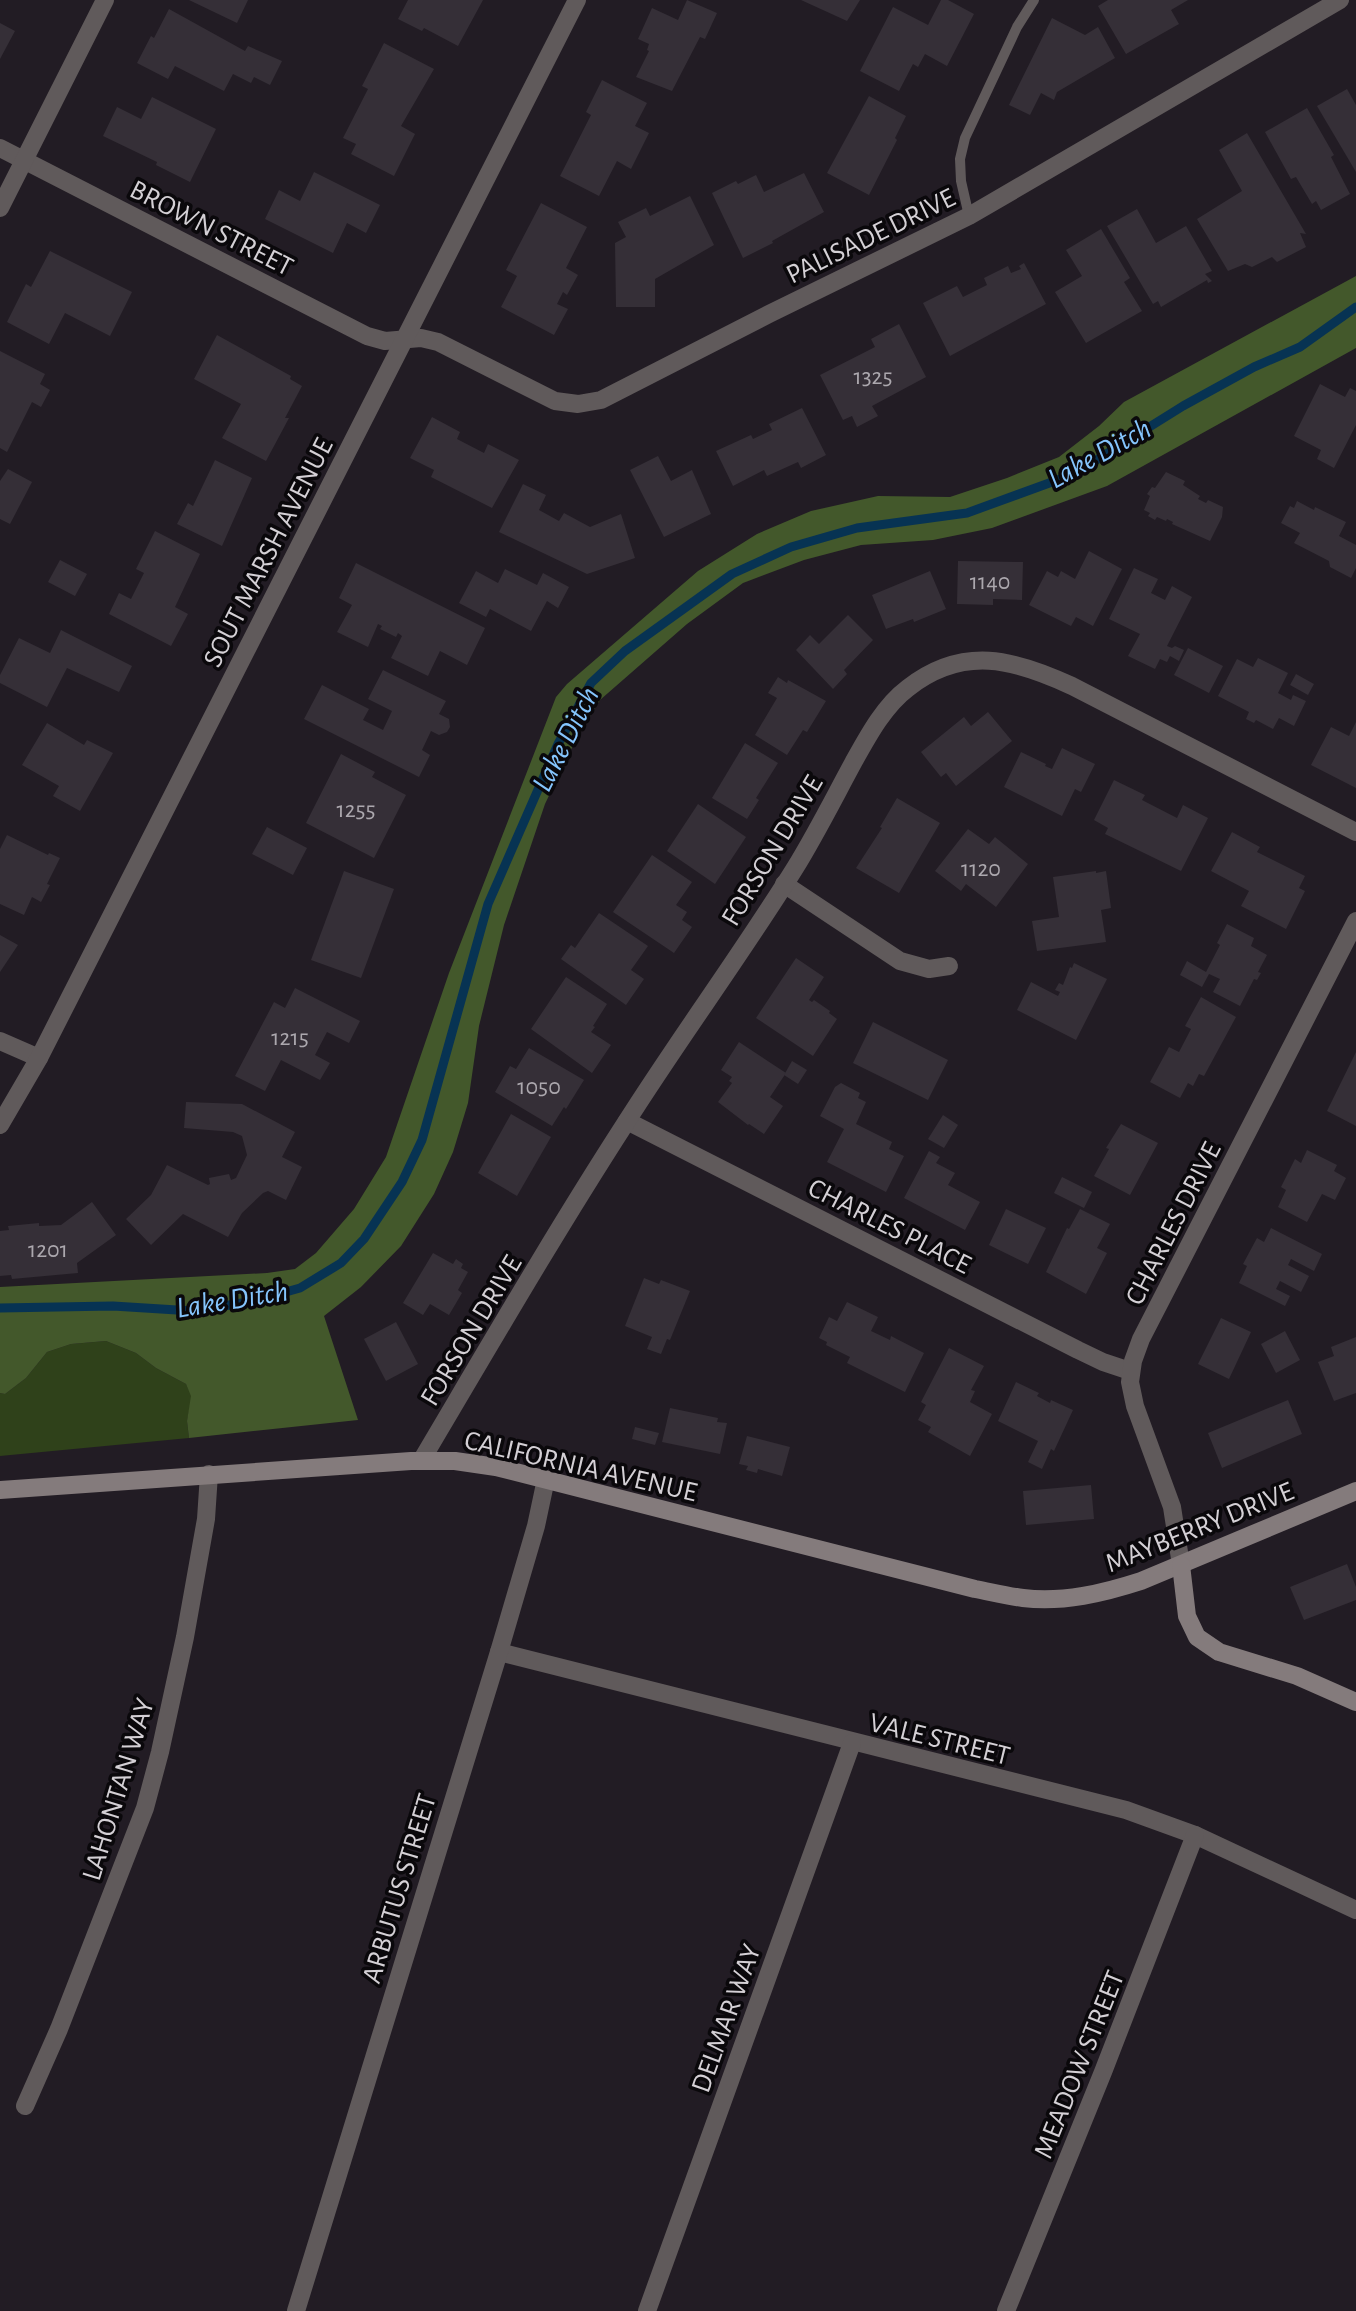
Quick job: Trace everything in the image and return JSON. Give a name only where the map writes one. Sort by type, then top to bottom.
[{"type":"main road","name":"CALIFORNIA AVENUE","points":[[0,1490],[209,1474],[455,1461],[546,1479],[975,1589]]},
{"type":"main road","name":"MAYBERRY DRIVE","points":[[975,1589],[1026,1599],[1077,1597],[1106,1592],[1181,1565],[1220,1546],[1356,1491]]},
{"type":"main road","points":[[1181,1565],[1187,1616],[1197,1637],[1219,1651],[1297,1676],[1356,1702]]},
{"type":"street","points":[[0,208],[105,0]]},
{"type":"street","name":"SOUT MARSH AVENUE","points":[[0,1125],[39,1058],[577,0]]},
{"type":"street","name":"PALISADE DRIVE","points":[[403,340],[421,338],[438,342],[555,401],[578,404],[601,400],[969,216],[1340,0]]},
{"type":"street","name":"BROWN STREET","points":[[0,148],[367,335],[385,341],[403,340]]},
{"type":"street","name":"FORSON DRIVE","points":[[421,1461],[627,1121],[784,884],[874,727],[906,689],[929,674],[950,665],[976,660],[1000,660],[1024,666],[1050,676],[1356,832]]},
{"type":"street","points":[[784,884],[900,961],[929,969],[949,966]]},
{"type":"street","name":"CHARLES DRIVE","points":[[1181,1565],[1172,1507],[1135,1406],[1130,1371],[1141,1339],[1356,921]]},
{"type":"street","points":[[0,1041],[39,1058]]},
{"type":"street","name":"CHARLES PLACE","points":[[627,1121],[1077,1350],[1130,1371]]},
{"type":"street","name":"LAHONTAN WAY","points":[[25,2106],[59,2029],[145,1808],[185,1637],[206,1519],[209,1474]]},
{"type":"street","name":"ARBUTUS STREET","points":[[296,2311],[499,1652],[536,1526],[546,1479]]},
{"type":"street","name":"VALE STREET","points":[[499,1652],[1126,1810],[1195,1835],[1356,1910]]},
{"type":"street","name":"DELMAR WAY","points":[[647,2311],[852,1743]]},
{"type":"street","name":"MEADOW STREET","points":[[1006,2311],[1195,1835]]},
{"type":"lane","points":[[969,216],[961,181],[960,159],[965,138],[1017,27],[1034,0]]},
{"type":"green space","points":[[1356,276],[1356,348],[1107,486],[992,528],[933,540],[861,545],[804,560],[743,583],[687,624],[600,700],[578,735],[545,804],[504,925],[479,1026],[468,1103],[453,1152],[434,1194],[401,1246],[361,1287],[324,1316],[358,1420],[189,1438],[187,1421],[191,1396],[186,1384],[156,1368],[136,1353],[106,1341],[71,1344],[47,1352],[26,1378],[5,1394],[0,1393],[0,1287],[267,1273],[295,1269],[316,1253],[354,1209],[386,1157],[449,973],[556,697],[567,684],[698,571],[757,534],[811,511],[878,496],[950,497],[1059,457],[1099,426],[1124,402]]},
{"type":"green space","points":[[106,1341],[136,1353],[156,1368],[186,1384],[192,1396],[187,1421],[189,1438],[0,1456],[0,1393],[5,1394],[26,1378],[47,1352],[71,1344]]},
{"type":"building","points":[[189,0],[248,0],[237,23]]},
{"type":"building","points":[[408,0],[483,0],[458,46],[424,28],[422,31],[398,19]]},
{"type":"building","points":[[687,0],[717,13],[705,39],[700,37],[672,91],[636,77],[649,51],[649,44],[638,39],[652,8],[678,20]]},
{"type":"building","points":[[801,0],[860,0],[847,21]]},
{"type":"building","points":[[941,0],[948,0],[974,14],[947,66],[925,54],[918,67],[913,64],[899,91],[860,71],[893,7],[928,25]]},
{"type":"building","points":[[1108,0],[1188,0],[1171,10],[1179,24],[1126,54],[1098,6]]},
{"type":"building","points":[[169,9],[245,51],[248,46],[282,61],[270,85],[254,77],[251,83],[233,74],[224,91],[175,66],[168,79],[137,63]]},
{"type":"building","points":[[1052,18],[1085,35],[1098,27],[1115,58],[1057,92],[1054,100],[1041,93],[1030,115],[1009,105]]},
{"type":"building","points":[[0,23],[15,31],[0,59]]},
{"type":"building","points":[[384,43],[434,69],[401,126],[415,134],[394,176],[351,154],[356,144],[343,138],[368,89],[362,86]]},
{"type":"building","points":[[602,80],[647,103],[635,126],[649,133],[631,169],[617,161],[599,196],[560,176],[591,115],[586,112]]},
{"type":"building","points":[[1347,89],[1356,105],[1356,172],[1317,106]]},
{"type":"building","points":[[869,96],[906,116],[869,195],[827,173]]},
{"type":"building","points":[[152,97],[216,129],[190,182],[156,165],[157,162],[103,136],[117,107],[141,119]]},
{"type":"building","points":[[1307,108],[1334,155],[1331,157],[1350,194],[1321,210],[1316,201],[1312,204],[1296,177],[1291,179],[1265,132]]},
{"type":"building","points":[[1247,133],[1306,234],[1300,233],[1306,247],[1277,262],[1272,257],[1252,267],[1245,264],[1228,271],[1197,219],[1242,191],[1219,150]]},
{"type":"building","points":[[314,172],[380,205],[366,233],[347,223],[333,253],[265,219],[279,190],[300,201]]},
{"type":"building","points":[[804,173],[824,212],[743,258],[712,193],[756,175],[764,192]]},
{"type":"building","points":[[690,196],[714,245],[655,279],[655,307],[616,307],[615,243],[626,237],[618,222],[646,208],[650,216]]},
{"type":"building","points":[[541,203],[587,227],[566,268],[578,275],[567,295],[563,292],[557,304],[568,309],[554,335],[501,307],[517,276],[506,270]]},
{"type":"building","points":[[1137,209],[1156,243],[1186,226],[1212,271],[1205,274],[1212,281],[1208,283],[1207,280],[1161,307],[1158,301],[1153,304],[1107,226]]},
{"type":"building","points":[[1101,229],[1130,278],[1124,282],[1142,311],[1086,343],[1055,292],[1082,276],[1066,250]]},
{"type":"building","points":[[50,251],[132,292],[110,336],[65,313],[49,344],[7,322],[26,284],[31,287]]},
{"type":"building","points":[[1024,263],[1046,304],[950,356],[923,303],[957,286],[963,297],[987,285],[984,278],[1008,266],[1011,273],[1021,269],[1019,266]]},
{"type":"building","points":[[899,324],[926,377],[872,406],[878,416],[857,427],[852,416],[843,420],[820,375],[875,347],[871,339]]},
{"type":"building","points":[[217,335],[291,376],[290,379],[302,386],[285,418],[289,418],[266,461],[222,438],[241,404],[194,379]]},
{"type":"building","points":[[0,351],[45,374],[40,384],[50,390],[41,407],[32,402],[7,452],[0,448]]},
{"type":"building","points":[[1320,384],[1345,397],[1350,388],[1356,391],[1356,425],[1334,468],[1317,459],[1321,450],[1294,436]]},
{"type":"building","points":[[802,408],[826,455],[801,468],[798,462],[767,476],[764,470],[733,486],[716,451],[751,435],[753,439],[772,430],[769,424]]},
{"type":"building","points":[[432,417],[460,432],[457,439],[484,453],[488,444],[519,460],[492,508],[431,477],[434,470],[410,458]]},
{"type":"building","points":[[658,456],[671,481],[692,470],[711,514],[664,537],[630,470]]},
{"type":"building","points":[[215,460],[252,478],[222,546],[177,524],[188,503],[193,506]]},
{"type":"building","points":[[8,469],[32,482],[10,524],[0,519],[0,481]]},
{"type":"building","points":[[1166,472],[1185,481],[1183,485],[1200,496],[1198,499],[1223,507],[1222,517],[1210,541],[1172,524],[1173,522],[1167,519],[1166,521],[1157,517],[1155,520],[1144,510],[1150,496],[1147,494],[1152,487],[1155,488]]},
{"type":"building","points":[[523,484],[546,495],[539,510],[559,521],[564,513],[590,527],[621,514],[635,558],[587,574],[499,532]]},
{"type":"building","points":[[1297,501],[1346,522],[1339,536],[1356,545],[1356,568],[1351,578],[1330,567],[1329,561],[1294,543],[1300,533],[1281,523],[1290,506],[1294,508]]},
{"type":"building","points":[[155,531],[200,554],[175,607],[188,614],[171,646],[109,614],[119,593],[131,599],[144,573],[136,569]]},
{"type":"building","points":[[1089,551],[1122,569],[1093,626],[1076,617],[1071,626],[1029,605],[1047,571],[1058,577],[1061,571],[1075,579]]},
{"type":"building","points":[[60,560],[87,574],[75,596],[48,582]]},
{"type":"building","points":[[958,561],[1023,562],[1022,600],[993,599],[993,605],[957,604]]},
{"type":"building","points":[[356,563],[485,628],[467,665],[440,651],[428,676],[391,658],[402,636],[398,633],[396,637],[380,629],[382,626],[378,624],[368,647],[337,632],[352,605],[339,598]]},
{"type":"building","points":[[1134,568],[1158,579],[1151,593],[1165,600],[1172,586],[1192,597],[1167,646],[1184,650],[1179,661],[1170,656],[1167,662],[1160,659],[1155,669],[1128,656],[1140,634],[1109,619]]},
{"type":"building","points":[[505,569],[537,585],[543,573],[569,587],[558,608],[547,601],[531,631],[490,609],[486,617],[459,603],[476,571],[498,583]]},
{"type":"building","points":[[930,571],[946,609],[914,622],[913,619],[886,629],[872,595]]},
{"type":"building","points":[[848,615],[873,640],[844,670],[847,674],[833,689],[796,650],[810,635],[819,644]]},
{"type":"building","points":[[61,630],[132,666],[119,692],[67,668],[47,707],[0,683],[0,675],[19,638],[50,653]]},
{"type":"building","points":[[1188,648],[1223,666],[1209,693],[1174,675]]},
{"type":"building","points":[[1258,658],[1288,673],[1278,693],[1291,700],[1293,695],[1306,701],[1294,726],[1279,718],[1273,729],[1256,720],[1254,723],[1246,719],[1249,712],[1218,696],[1237,659],[1253,667]]},
{"type":"building","points":[[383,670],[446,701],[439,714],[449,719],[450,727],[447,732],[439,735],[431,731],[422,750],[430,755],[419,777],[304,719],[322,685],[369,709],[363,720],[383,730],[392,711],[368,699]]},
{"type":"building","points":[[1296,674],[1314,684],[1308,695],[1290,685]]},
{"type":"building","points":[[778,677],[826,701],[807,732],[803,730],[787,755],[755,735],[777,698],[768,693]]},
{"type":"building","points":[[988,712],[1012,741],[956,786],[946,773],[941,777],[921,752],[964,717],[971,726]]},
{"type":"building","points":[[1356,722],[1356,788],[1311,765],[1331,727],[1349,736]]},
{"type":"building","points":[[47,723],[84,745],[87,740],[113,753],[80,811],[53,796],[59,786],[22,765]]},
{"type":"building","points":[[745,743],[778,763],[756,798],[759,800],[747,819],[712,798]]},
{"type":"building","points":[[1062,748],[1095,764],[1081,792],[1075,789],[1062,816],[1004,787],[1021,752],[1052,769]]},
{"type":"building","points":[[341,754],[375,772],[372,777],[406,795],[374,858],[306,823]]},
{"type":"building","points":[[1114,780],[1145,795],[1142,800],[1177,818],[1183,805],[1208,818],[1181,871],[1105,834],[1108,828],[1094,820]]},
{"type":"building","points":[[897,798],[940,823],[899,893],[856,868],[882,828],[880,827]]},
{"type":"building","points":[[698,804],[746,837],[715,884],[667,851]]},
{"type":"building","points":[[267,827],[307,848],[293,875],[252,854]]},
{"type":"building","points":[[968,829],[989,844],[995,837],[1028,864],[996,907],[966,884],[961,891],[935,871]]},
{"type":"building","points":[[1232,832],[1260,847],[1257,852],[1305,876],[1299,888],[1305,891],[1286,929],[1241,906],[1249,891],[1211,871]]},
{"type":"building","points":[[7,835],[60,858],[41,902],[32,897],[24,915],[0,904],[0,849]]},
{"type":"building","points":[[652,855],[692,882],[676,905],[687,912],[682,920],[692,927],[674,953],[613,912]]},
{"type":"building","points":[[344,871],[394,889],[361,978],[311,960]]},
{"type":"building","points":[[1106,871],[1111,908],[1101,910],[1106,942],[1037,951],[1032,921],[1059,917],[1053,877]]},
{"type":"building","points":[[599,913],[648,946],[631,970],[644,979],[626,1005],[561,959],[571,945],[575,948]]},
{"type":"building","points":[[1227,924],[1254,938],[1251,946],[1267,955],[1258,972],[1261,973],[1257,980],[1254,979],[1240,1006],[1213,992],[1220,979],[1209,974],[1202,987],[1180,975],[1187,961],[1206,972]]},
{"type":"building","points":[[0,935],[18,945],[0,972]]},
{"type":"building","points":[[796,958],[824,977],[809,1000],[814,1000],[837,1019],[813,1056],[756,1018]]},
{"type":"building","points":[[1074,963],[1107,979],[1076,1040],[1017,1010],[1031,982],[1058,996],[1060,992],[1055,990],[1059,983],[1063,985]]},
{"type":"building","points":[[566,977],[607,1004],[591,1032],[611,1045],[592,1073],[531,1029]]},
{"type":"building","points":[[295,988],[360,1021],[349,1043],[327,1032],[315,1055],[330,1063],[320,1080],[281,1060],[265,1091],[235,1076],[274,1002],[285,1008]]},
{"type":"building","points":[[1201,997],[1236,1017],[1204,1076],[1199,1074],[1193,1086],[1188,1083],[1180,1098],[1150,1082],[1169,1047],[1179,1052],[1191,1029],[1185,1026]]},
{"type":"building","points":[[873,1022],[948,1060],[928,1100],[853,1063]]},
{"type":"building","points":[[739,1042],[786,1073],[770,1097],[783,1106],[764,1134],[718,1102],[732,1083],[729,1081],[732,1077],[721,1070]]},
{"type":"building","points":[[529,1048],[584,1080],[552,1126],[495,1092],[510,1066],[516,1069]]},
{"type":"building","points":[[1356,1052],[1356,1126],[1327,1111]]},
{"type":"building","points":[[792,1061],[807,1070],[798,1084],[784,1075]]},
{"type":"building","points":[[841,1083],[860,1093],[858,1098],[866,1102],[856,1124],[892,1142],[889,1149],[904,1156],[886,1192],[827,1162],[844,1129],[820,1116],[835,1087]]},
{"type":"building","points":[[186,1102],[242,1104],[295,1132],[282,1157],[302,1167],[286,1200],[268,1191],[263,1193],[242,1213],[228,1237],[183,1214],[151,1245],[126,1219],[151,1195],[167,1165],[208,1185],[209,1178],[229,1174],[231,1180],[236,1178],[247,1155],[242,1136],[233,1132],[184,1128]]},
{"type":"building","points":[[511,1114],[551,1137],[517,1196],[478,1173]]},
{"type":"building","points":[[943,1115],[958,1125],[944,1148],[928,1139]]},
{"type":"building","points":[[1121,1124],[1158,1143],[1130,1195],[1094,1176],[1109,1149],[1106,1148]]},
{"type":"building","points":[[1307,1150],[1337,1165],[1334,1171],[1346,1178],[1335,1200],[1322,1194],[1307,1222],[1278,1207],[1286,1190],[1281,1187],[1295,1159],[1301,1163]]},
{"type":"building","points":[[929,1151],[940,1157],[936,1163],[955,1173],[948,1185],[980,1202],[965,1230],[904,1198]]},
{"type":"building","points":[[1062,1177],[1092,1192],[1084,1208],[1054,1193]]},
{"type":"building","points":[[92,1202],[116,1235],[77,1263],[78,1273],[12,1279],[11,1275],[0,1276],[0,1231],[9,1230],[8,1226],[39,1223],[39,1226],[61,1225]]},
{"type":"building","points":[[1006,1209],[1046,1228],[1028,1264],[989,1245]]},
{"type":"building","points":[[1080,1209],[1110,1224],[1097,1248],[1107,1253],[1086,1294],[1046,1272],[1067,1228],[1069,1229]]},
{"type":"building","points":[[1271,1228],[1322,1254],[1314,1271],[1291,1259],[1288,1265],[1309,1276],[1301,1292],[1280,1281],[1276,1289],[1290,1296],[1285,1306],[1239,1283],[1247,1266],[1243,1264],[1257,1238],[1264,1242]]},
{"type":"building","points":[[433,1253],[453,1264],[456,1259],[463,1264],[461,1268],[468,1272],[458,1290],[462,1293],[449,1315],[430,1304],[423,1315],[403,1303]]},
{"type":"building","points":[[644,1278],[659,1284],[661,1280],[690,1291],[670,1340],[667,1339],[661,1354],[647,1349],[652,1337],[625,1326]]},
{"type":"building","points":[[847,1302],[878,1317],[871,1331],[890,1340],[891,1336],[924,1353],[905,1392],[847,1363],[850,1357],[826,1345],[827,1342],[819,1338],[829,1317],[837,1321]]},
{"type":"building","points":[[1221,1318],[1251,1332],[1229,1379],[1198,1364]]},
{"type":"building","points":[[396,1322],[418,1364],[386,1381],[364,1339]]},
{"type":"building","points":[[1285,1331],[1300,1360],[1276,1373],[1261,1344]]},
{"type":"building","points":[[1356,1337],[1356,1393],[1334,1401],[1318,1362],[1334,1356],[1331,1347]]},
{"type":"building","points":[[949,1348],[984,1366],[971,1390],[975,1391],[970,1402],[992,1414],[970,1456],[928,1432],[931,1427],[918,1420],[926,1405],[921,1402]]},
{"type":"building","points":[[1016,1382],[1039,1393],[1037,1396],[1050,1403],[1051,1400],[1073,1410],[1054,1451],[1051,1449],[1042,1469],[1028,1462],[1038,1441],[998,1421]]},
{"type":"building","points":[[1288,1400],[1302,1434],[1222,1468],[1208,1433]]},
{"type":"building","points":[[670,1408],[718,1418],[717,1422],[727,1423],[720,1454],[662,1442]]},
{"type":"building","points":[[635,1427],[659,1433],[655,1445],[632,1439]]},
{"type":"building","points":[[747,1436],[790,1447],[782,1476],[758,1469],[757,1473],[746,1470],[748,1466],[739,1464]]},
{"type":"building","points":[[1091,1485],[1094,1519],[1026,1525],[1023,1491]]},
{"type":"building","points":[[1347,1564],[1356,1587],[1356,1600],[1304,1620],[1290,1587]]},
{"type":"waterway","name":"Lake Ditch","points":[[0,1308],[113,1306],[193,1311],[254,1301],[300,1288],[341,1263],[364,1239],[402,1182],[422,1140],[488,904],[558,744],[591,683],[625,651],[732,574],[791,547],[857,528],[967,513],[1074,474],[1183,406],[1254,367],[1300,347],[1356,307]]}]
